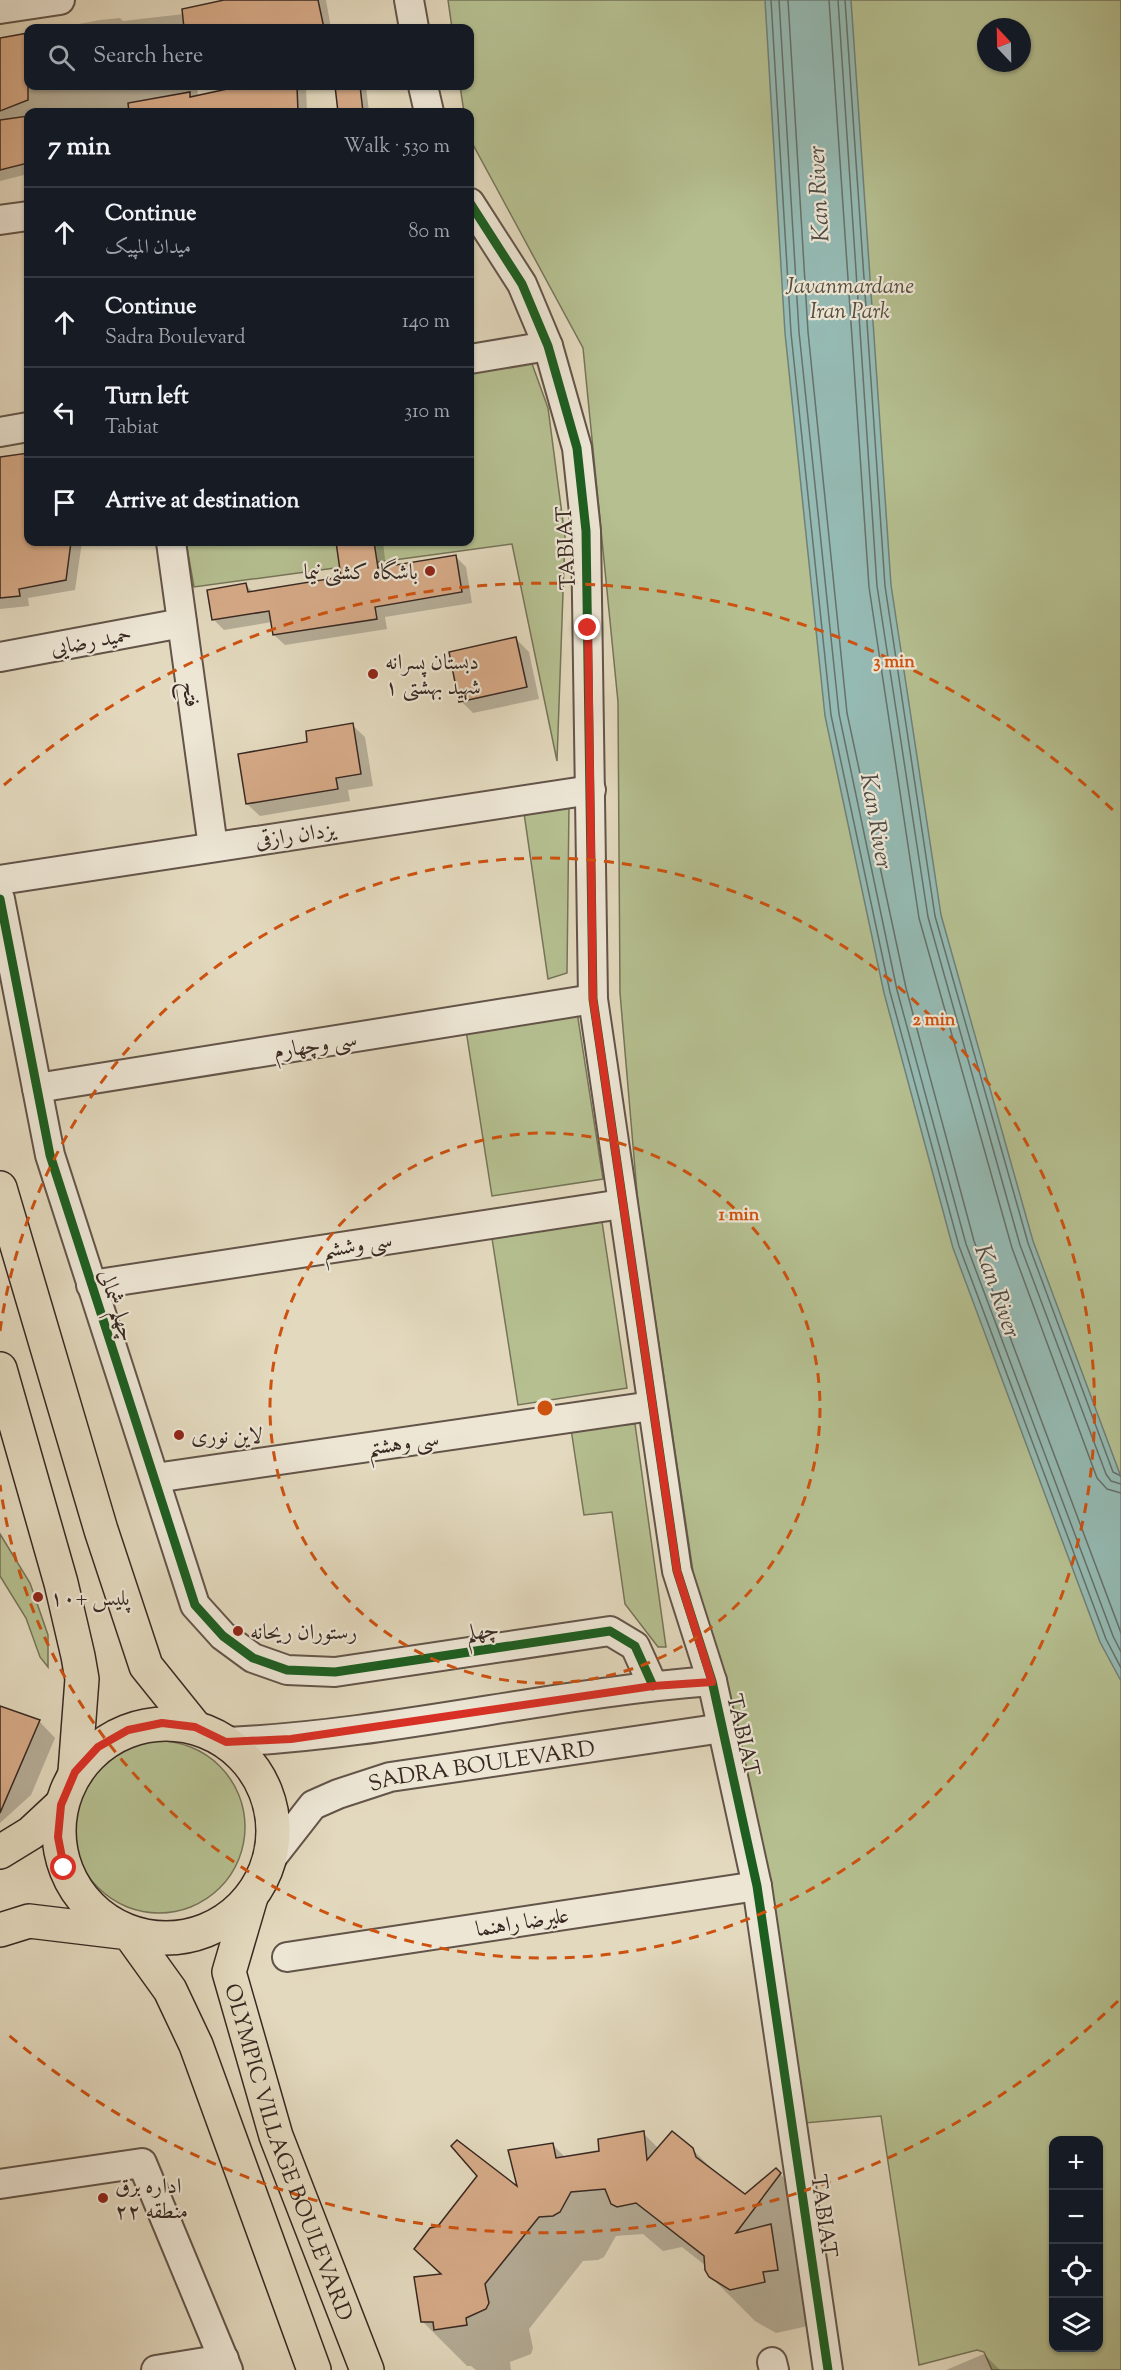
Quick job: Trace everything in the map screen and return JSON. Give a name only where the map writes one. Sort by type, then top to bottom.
[{"type":"main road","points":[[0,1188],[101,1530],[146,1666],[195,1727]]},
{"type":"main road","points":[[0,1369],[66,1600],[82,1679],[75,1772],[61,1805],[58,1837],[64,1868],[79,1895],[101,1918],[129,1933],[170,1990],[196,2045],[314,2370]]},
{"type":"main road","points":[[0,1930],[29,1921],[162,1939],[196,1935],[226,1920],[251,1897],[262,1880],[270,1860],[274,1827],[267,1794],[251,1764],[226,1742],[195,1727],[162,1723],[128,1730],[98,1747],[75,1772]]},
{"type":"main road","points":[[0,1852],[31,1833],[61,1805]]},
{"type":"main road","name":"OLYMPIC VILLAGE BOULEVARD","points":[[251,1897],[229,1972],[276,2136],[367,2370]]},
{"type":"street","points":[[0,9],[60,0]]},
{"type":"street","points":[[409,0],[413,24]]},
{"type":"street","points":[[424,90],[428,108]]},
{"type":"street","name":"TABIAT","points":[[474,209],[522,284],[548,346],[577,448],[586,531],[593,999],[677,1571],[712,1682],[757,1886],[828,2370]]},
{"type":"street","points":[[0,220],[24,217]]},
{"type":"street","points":[[474,358],[548,346]]},
{"type":"street","points":[[0,432],[24,428]]},
{"type":"street","name":"فتح","points":[[172,546],[213,847]]},
{"type":"street","name":"حمید رضایی","points":[[0,657],[182,623]]},
{"type":"street","name":"یزدان رازقی","points":[[0,880],[591,790]]},
{"type":"street","name":"چهلم شمالی","points":[[0,899],[50,1155],[195,1605],[223,1636],[246,1652],[287,1670]]},
{"type":"street","name":"سی وچهارم","points":[[37,1088],[593,999]]},
{"type":"street","name":"سی وششم","points":[[91,1285],[622,1204]]},
{"type":"street","name":"سی وهشتم","points":[[155,1478],[652,1406]]},
{"type":"street","name":"چهلم","points":[[287,1670],[335,1672],[610,1631],[635,1646],[653,1686]]},
{"type":"street","points":[[226,1742],[314,1737],[653,1686],[712,1682]]},
{"type":"street","name":"SADRA BOULEVARD","points":[[270,1860],[314,1805],[338,1794],[390,1777],[723,1728]]},
{"type":"street","name":"علیرضا راهنما","points":[[287,1957],[757,1886]]},
{"type":"street","points":[[0,2184],[142,2163],[226,2365],[156,2370]]},
{"type":"green space","name":"Javanmardane Iran Park","points":[[448,0],[1121,0],[1121,2370],[992,2370],[984,2352],[977,2350],[919,2365],[881,2116],[805,2123],[701,1625],[638,1204],[620,993],[618,702],[583,348],[474,146],[474,108],[463,108],[461,90],[474,90],[474,24],[451,24]]},
{"type":"green space","points":[[531,361],[548,408],[565,537],[557,761],[512,544],[194,587],[187,546],[474,546],[474,369]]},
{"type":"green space","points":[[569,805],[567,973],[548,979],[524,813]]},
{"type":"green space","points":[[577,1012],[603,1179],[492,1196],[466,1030]]},
{"type":"green space","points":[[601,1215],[627,1388],[518,1405],[491,1232]]},
{"type":"green space","points":[[635,1424],[666,1647],[658,1647],[625,1604],[612,1512],[584,1515],[571,1429]]},
{"type":"green space","points":[[0,1534],[30,1583],[48,1635],[48,1667],[40,1657],[26,1618],[0,1576]]},
{"type":"green space","points":[[159,1741],[192,1748],[220,1766],[238,1794],[245,1827],[238,1860],[220,1888],[192,1906],[159,1913],[126,1906],[98,1888],[80,1860],[73,1827],[80,1794],[98,1766],[126,1748]]},
{"type":"water","name":"Kan River","points":[[765,0],[851,0],[891,585],[941,915],[1033,1241],[1121,1477],[1121,1681],[1100,1642],[953,1248],[884,993],[825,716],[785,333]]},
{"type":"building","points":[[224,0],[318,0],[323,24],[184,24],[182,9]]},
{"type":"building","points":[[24,34],[24,90],[28,90],[28,100],[0,111],[0,38]]},
{"type":"building","points":[[222,90],[297,90],[298,108],[129,108],[128,103],[190,92],[190,97]]},
{"type":"building","points":[[335,90],[360,90],[363,108],[338,108]]},
{"type":"building","points":[[24,117],[24,164],[0,170],[0,120]]},
{"type":"building","points":[[24,454],[24,546],[70,546],[66,580],[19,589],[20,596],[0,598],[0,457]]},
{"type":"building","points":[[337,546],[375,546],[378,568],[456,555],[462,592],[375,607],[377,619],[273,635],[269,611],[212,620],[207,590],[246,583],[248,592],[341,577]]},
{"type":"building","points":[[516,637],[527,687],[459,702],[449,652]]},
{"type":"building","points":[[353,723],[361,774],[336,778],[338,789],[246,804],[238,754],[307,742],[306,731]]},
{"type":"building","points":[[0,1706],[40,1720],[0,1813]]},
{"type":"building","points":[[644,2131],[647,2160],[672,2131],[693,2148],[696,2157],[745,2194],[776,2168],[781,2173],[736,2233],[771,2224],[778,2270],[763,2272],[765,2282],[730,2290],[709,2277],[705,2270],[704,2256],[636,2203],[617,2207],[611,2204],[605,2189],[571,2192],[560,2212],[553,2216],[539,2217],[485,2284],[489,2303],[486,2309],[466,2318],[467,2325],[434,2330],[433,2322],[421,2322],[414,2277],[441,2274],[414,2249],[430,2228],[438,2226],[477,2176],[451,2146],[457,2140],[517,2186],[508,2150],[553,2143],[556,2158],[599,2151],[598,2139]]},
{"type":"cycle path","points":[[474,209],[522,284],[548,346],[577,448],[586,531],[593,999],[677,1571],[712,1681],[757,1886],[828,2370]]},
{"type":"cycle path","points":[[0,899],[50,1155],[195,1605],[223,1636],[253,1658],[287,1670],[335,1672],[610,1631],[635,1646],[653,1686]]},
{"type":"place","name":"باشگاه کشتی نیما","points":[[430,571]]},
{"type":"place","name":"دبستان پسرانه شهید بهشتی ۱","points":[[373,674]]},
{"type":"place","name":"لاین نوری","points":[[179,1435]]},
{"type":"place","name":"پلیس +۱۰","points":[[38,1597]]},
{"type":"place","name":"رستوران ریحانه","points":[[238,1631]]},
{"type":"place","name":"اداره برق منطقه ۲۲","points":[[103,2198]]},
{"type":"route","points":[[64,1868],[58,1837],[61,1805],[75,1772],[98,1747],[128,1730],[162,1723],[195,1727],[226,1742],[291,1739],[653,1686],[712,1682],[677,1571],[593,999],[588,628]]}]
